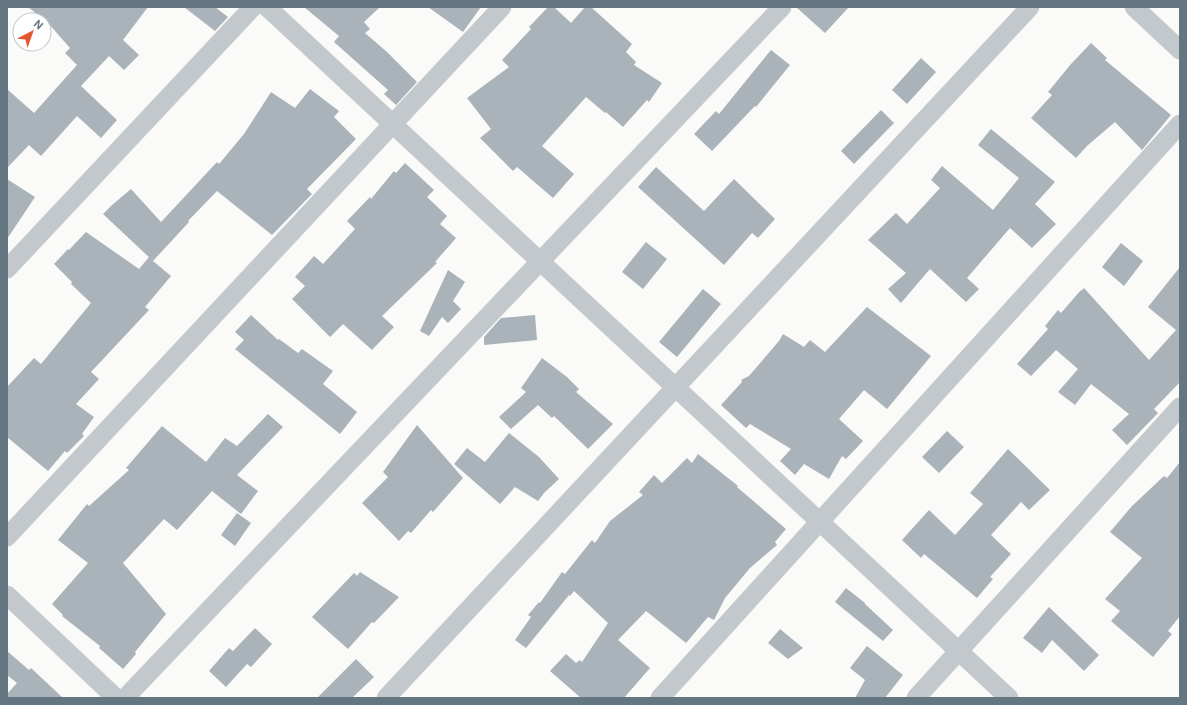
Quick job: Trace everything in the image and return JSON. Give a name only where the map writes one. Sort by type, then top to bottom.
[{"type":"street","points":[[7,269],[253,7]]},
{"type":"street","points":[[267,7],[1009,698]]},
{"type":"street","points":[[7,537],[502,7]]},
{"type":"street","points":[[125,698],[782,7]]},
{"type":"street","points":[[386,698],[1030,7]]},
{"type":"street","points":[[1134,7],[1180,50]]},
{"type":"street","points":[[660,698],[1180,124]]},
{"type":"street","points":[[916,698],[1180,407]]},
{"type":"street","points":[[7,596],[116,698]]},
{"type":"building","points":[[28,7],[148,7],[123,40],[139,55],[124,70],[109,56],[81,86],[117,120],[101,138],[77,116],[41,156],[29,145],[7,168],[7,89],[34,113],[77,65],[65,53],[70,48],[52,28],[52,12],[34,12]]},
{"type":"building","points":[[184,7],[215,7],[228,17],[215,31]]},
{"type":"building","points":[[304,7],[380,7],[364,22],[370,29],[365,33],[387,52],[417,82],[396,105],[384,94],[388,90],[334,42],[339,36]]},
{"type":"building","points":[[428,7],[481,7],[463,32]]},
{"type":"building","points":[[548,7],[554,7],[571,23],[585,7],[591,7],[632,44],[626,52],[636,62],[634,65],[662,83],[649,102],[647,100],[623,127],[586,97],[542,146],[574,174],[553,198],[517,167],[513,171],[480,138],[491,129],[467,98],[509,67],[502,60],[531,29],[529,27]]},
{"type":"building","points":[[796,7],[849,7],[825,33]]},
{"type":"building","points":[[1091,43],[1107,58],[1105,60],[1171,115],[1142,150],[1115,122],[1088,145],[1076,158],[1031,118],[1052,95],[1048,92]]},
{"type":"building","points":[[771,50],[790,65],[756,107],[755,106],[712,151],[694,134],[716,111],[719,114]]},
{"type":"building","points":[[921,58],[936,72],[907,104],[892,90]]},
{"type":"building","points":[[310,89],[339,111],[334,117],[356,139],[307,189],[312,194],[272,235],[217,191],[153,261],[171,276],[145,307],[149,310],[91,372],[99,379],[76,404],[94,417],[82,434],[84,436],[67,453],[65,451],[48,471],[7,437],[7,387],[34,358],[41,364],[91,303],[71,284],[72,282],[54,264],[86,232],[139,269],[149,257],[103,214],[131,189],[161,222],[217,162],[219,164],[244,134],[271,92],[295,108]]},
{"type":"building","points":[[881,110],[894,123],[854,164],[841,151]]},
{"type":"building","points":[[991,129],[1055,182],[1035,204],[1056,224],[1032,248],[1010,228],[967,278],[979,289],[966,302],[930,269],[901,303],[888,289],[906,273],[868,240],[896,213],[907,224],[940,188],[931,180],[942,166],[993,210],[1019,178],[978,145]]},
{"type":"building","points":[[405,163],[434,190],[427,197],[447,216],[440,224],[456,238],[435,262],[437,263],[382,316],[394,327],[372,350],[343,324],[330,337],[292,299],[305,286],[295,277],[314,256],[323,264],[355,229],[347,221],[370,197],[371,199],[394,171],[396,173]]},
{"type":"building","points":[[656,167],[704,211],[734,179],[775,219],[758,238],[752,233],[724,265],[638,187]]},
{"type":"building","points":[[7,179],[35,197],[7,239]]},
{"type":"building","points":[[646,242],[667,259],[643,289],[622,272]]},
{"type":"building","points":[[1121,243],[1143,261],[1124,286],[1102,267]]},
{"type":"building","points":[[1180,267],[1180,382],[1154,409],[1158,413],[1127,445],[1112,430],[1129,414],[1091,384],[1075,405],[1058,392],[1078,369],[1056,350],[1031,376],[1017,364],[1048,329],[1045,326],[1058,310],[1061,313],[1084,288],[1149,360],[1176,330],[1148,307]]},
{"type":"building","points":[[448,270],[465,282],[453,301],[461,309],[448,323],[442,317],[429,336],[420,331]]},
{"type":"building","points":[[703,289],[721,304],[677,357],[659,342]]},
{"type":"building","points":[[867,307],[931,356],[887,409],[864,390],[839,419],[863,441],[846,459],[842,456],[829,479],[804,464],[795,475],[780,461],[791,449],[750,424],[746,428],[721,405],[742,382],[741,380],[749,376],[779,341],[783,334],[804,347],[810,340],[825,352]]},
{"type":"building","points":[[251,315],[278,340],[279,339],[298,353],[302,349],[333,371],[323,384],[357,412],[340,434],[235,349],[244,340],[235,332]]},
{"type":"building","points":[[535,315],[537,340],[484,345],[484,337],[501,318]]},
{"type":"building","points":[[542,358],[567,377],[579,389],[576,392],[613,424],[588,449],[554,416],[552,418],[538,405],[511,429],[499,417],[526,392],[521,388]]},
{"type":"building","points":[[268,414],[283,427],[237,475],[258,491],[241,514],[212,491],[177,530],[164,519],[123,563],[166,614],[123,669],[99,648],[100,646],[62,616],[63,615],[52,604],[88,563],[58,540],[87,504],[89,506],[129,470],[126,468],[162,426],[206,462],[225,438],[237,446]]},
{"type":"building","points":[[417,425],[463,478],[433,512],[431,510],[411,533],[408,531],[399,541],[362,503],[388,477],[383,472]]},
{"type":"building","points":[[947,431],[964,447],[939,473],[922,457]]},
{"type":"building","points":[[509,433],[539,457],[559,479],[538,501],[515,487],[500,504],[454,464],[467,448],[485,462]]},
{"type":"building","points":[[1008,449],[1050,490],[1029,510],[1021,502],[991,535],[1011,554],[990,577],[993,579],[977,598],[924,554],[921,558],[902,540],[929,510],[955,535],[983,504],[970,493]]},
{"type":"building","points":[[698,454],[738,486],[737,487],[786,529],[775,542],[777,545],[750,568],[725,598],[714,620],[708,617],[686,643],[646,611],[618,640],[650,668],[624,698],[581,698],[550,671],[566,654],[576,663],[580,660],[582,662],[608,623],[574,591],[570,596],[569,595],[526,648],[515,640],[531,617],[528,615],[539,602],[540,603],[562,572],[565,574],[592,540],[595,543],[610,521],[643,495],[639,492],[654,475],[662,483],[687,458],[692,463]]},
{"type":"building","points":[[1180,462],[1180,616],[1168,631],[1172,634],[1153,657],[1111,621],[1120,611],[1105,599],[1142,558],[1110,532],[1132,506],[1164,476],[1167,478]]},
{"type":"building","points":[[237,513],[251,523],[235,546],[221,535]]},
{"type":"building","points":[[360,572],[399,597],[374,623],[372,622],[348,649],[312,617],[354,573],[357,576]]},
{"type":"building","points":[[846,588],[865,603],[893,630],[883,641],[835,602]]},
{"type":"building","points":[[1049,607],[1099,655],[1084,671],[1052,640],[1042,653],[1023,638]]},
{"type":"building","points":[[255,628],[272,644],[251,667],[247,664],[226,687],[209,671],[229,648],[233,651]]},
{"type":"building","points":[[780,629],[803,648],[788,659],[768,643]]},
{"type":"building","points":[[867,646],[903,675],[885,698],[855,698],[865,680],[850,668]]},
{"type":"building","points":[[7,651],[29,670],[31,668],[63,698],[7,698],[7,694],[17,683],[7,675]]},
{"type":"building","points":[[356,659],[374,677],[352,698],[317,698]]}]
